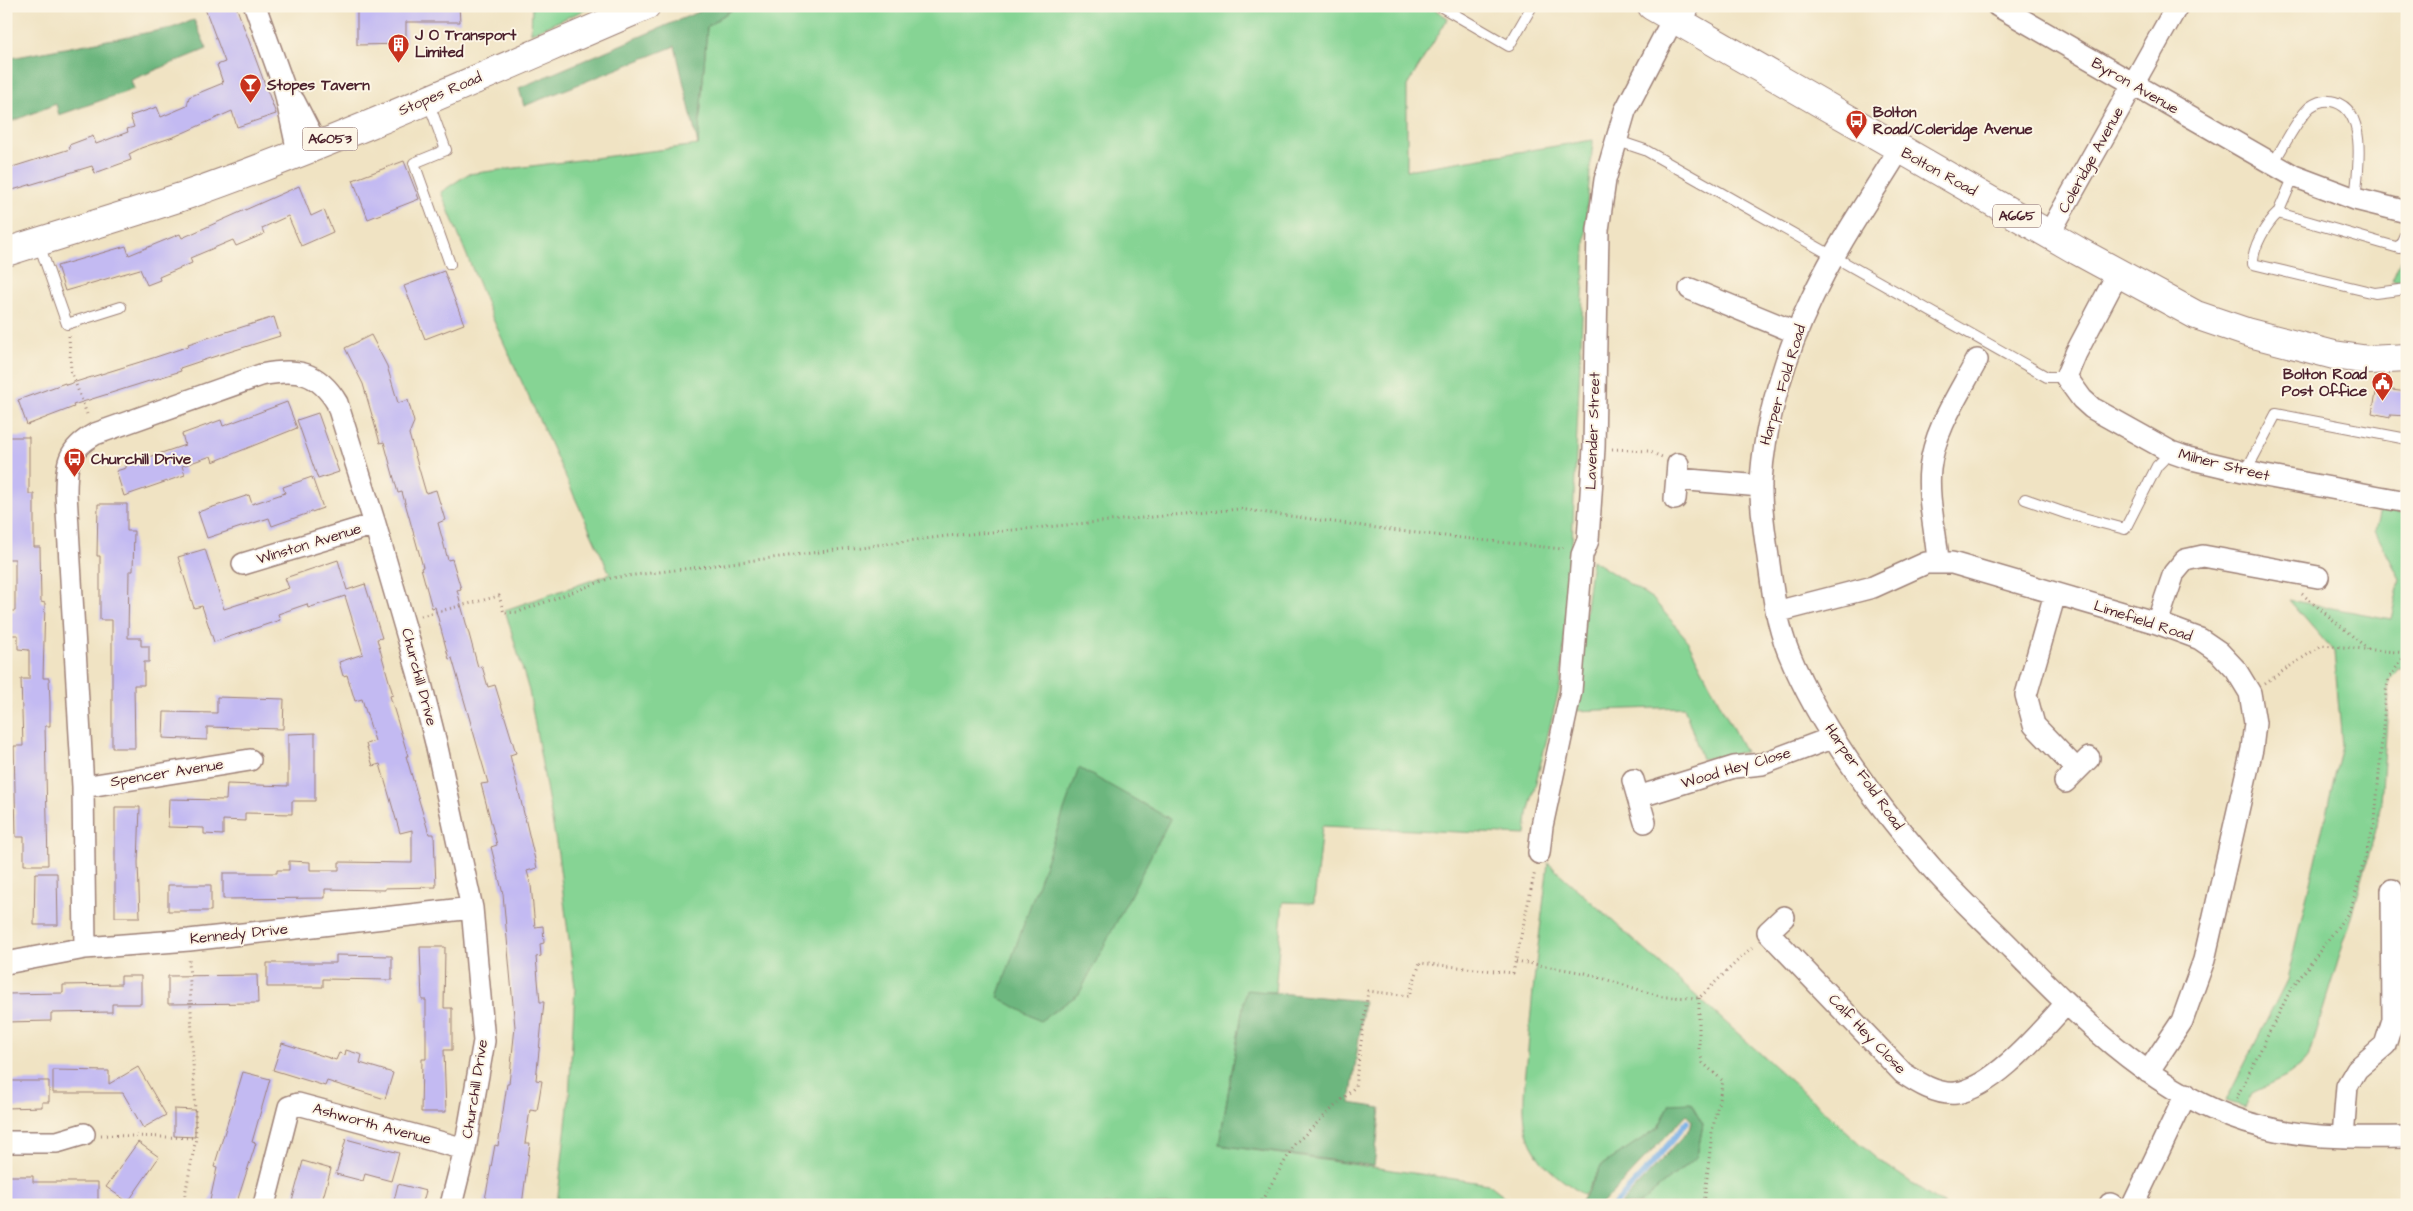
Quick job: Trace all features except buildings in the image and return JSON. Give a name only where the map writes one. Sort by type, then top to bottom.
[{"type":"main road","name":"Stopes Road","points":[[6,252],[186,195],[427,100],[646,6]]},
{"type":"main road","name":"Bolton Road","points":[[1676,14],[1899,150],[2118,274],[2196,315],[2246,332],[2334,355],[2369,360],[2407,358]]},
{"type":"street","points":[[255,6],[284,87],[295,102],[307,148]]},
{"type":"street","name":"Byron Avenue","points":[[1998,6],[2272,165],[2294,176],[2355,199],[2407,212]]},
{"type":"street","name":"Coleridge Avenue","points":[[2049,234],[2177,6]]},
{"type":"street","name":"Lavender Street","points":[[1539,853],[1542,826],[1571,691],[1582,555],[1588,540],[1594,448],[1598,230],[1605,180],[1625,111],[1676,14]]},
{"type":"street","name":"Harper Fold Road","points":[[1899,150],[1812,296],[1797,333],[1772,410],[1764,448],[1760,486],[1763,523],[1776,612],[1786,648],[1800,678],[1834,737],[1875,797],[1933,869],[2066,1004],[2148,1072],[2227,1116],[2287,1133],[2343,1138],[2407,1136]]},
{"type":"street","points":[[2066,377],[2076,353],[2118,274]]},
{"type":"street","points":[[1698,299],[1797,333]]},
{"type":"street","points":[[1938,561],[1930,491],[1933,451],[1968,367]]},
{"type":"street","name":"Churchill Drive","points":[[85,948],[83,787],[66,474],[70,457],[81,442],[95,434],[261,375],[283,370],[300,372],[315,378],[329,389],[337,403],[403,620],[436,743],[472,908],[484,1041],[465,1149],[451,1205]]},
{"type":"street","name":"Milner Street","points":[[2066,377],[2082,399],[2092,408],[2171,452],[2188,458],[2246,471],[2407,502]]},
{"type":"street","points":[[1677,481],[1760,486]]},
{"type":"street","name":"Winston Avenue","points":[[243,564],[375,524]]},
{"type":"street","points":[[2157,623],[2174,573],[2185,560],[2203,556],[2306,580]]},
{"type":"street","name":"Limefield Road","points":[[1776,612],[1873,587],[1888,582],[1915,567],[1938,561],[1967,566],[2055,594],[2157,623],[2200,639],[2219,652],[2236,670],[2250,694],[2255,723],[2252,749],[2204,960],[2182,1021],[2148,1072]]},
{"type":"street","points":[[2055,594],[2026,695],[2034,725],[2077,770]]},
{"type":"street","name":"Wood Hey Close","points":[[1646,822],[1635,788],[1734,767],[1762,764],[1834,737]]},
{"type":"street","name":"Spencer Avenue","points":[[83,787],[250,760]]},
{"type":"street","points":[[2343,1138],[2347,1086],[2356,1069],[2385,1045],[2393,1020],[2399,917],[2392,890]]},
{"type":"street","name":"Kennedy Drive","points":[[6,963],[85,948],[189,940],[472,908]]},
{"type":"street","points":[[1768,932],[1784,917]]},
{"type":"street","name":"Calf Hey Close","points":[[1768,932],[1903,1073],[1920,1084],[1935,1090],[1955,1093],[1972,1088],[1990,1078],[2042,1030],[2066,1004]]},
{"type":"street","points":[[2133,1205],[2186,1094]]},
{"type":"street","name":"Ashworth Avenue","points":[[264,1205],[289,1107],[293,1104],[465,1149]]},
{"type":"street","points":[[6,1142],[57,1142],[84,1134]]},
{"type":"lane","points":[[1440,6],[1509,46],[1532,6]]},
{"type":"lane","points":[[427,100],[446,150],[414,164],[450,264]]},
{"type":"lane","points":[[2272,165],[2311,107],[2328,100],[2336,102],[2350,112],[2356,125],[2358,173],[2355,199]]},
{"type":"lane","points":[[1616,140],[1645,150],[2047,377],[2066,377]]},
{"type":"lane","points":[[2294,176],[2278,213],[2271,220],[2253,256],[2253,264],[2375,293],[2407,289]]},
{"type":"lane","points":[[2278,213],[2399,248],[2407,230]]},
{"type":"lane","points":[[39,242],[67,324],[121,307]]},
{"type":"lane","points":[[2246,471],[2276,414],[2407,439]]},
{"type":"lane","points":[[2026,499],[2068,514],[2125,529],[2157,466],[2171,452]]},
{"type":"path","points":[[67,324],[71,371],[95,434]]},
{"type":"path","points":[[1594,448],[1648,451],[1677,481]]},
{"type":"path","points":[[403,620],[499,596],[504,613],[518,612],[611,578],[948,536],[1239,509],[1399,531],[1562,549],[1569,539],[1588,540]]},
{"type":"path","points":[[2306,580],[2368,650]]},
{"type":"path","points":[[2227,1116],[2290,991],[2350,910],[2375,821],[2386,691],[2389,678],[2406,653],[2322,645],[2250,694]]},
{"type":"path","points":[[1260,1205],[1295,1144],[1355,1087],[1368,991],[1409,996],[1420,963],[1513,973],[1539,853]]},
{"type":"path","points":[[1704,1205],[1712,1132],[1723,1081],[1703,1063],[1701,1057],[1698,1040],[1699,998],[1768,932]]},
{"type":"path","points":[[183,1205],[196,1138],[189,940]]},
{"type":"path","points":[[1516,961],[1586,973],[1663,997],[1699,998]]},
{"type":"path","points":[[84,1134],[196,1138]]},
{"type":"green space","points":[[532,6],[594,6],[531,33]]},
{"type":"green space","points":[[712,6],[729,6],[732,9],[707,27],[698,145],[675,46],[524,106],[519,88]]},
{"type":"green space","points":[[738,6],[1429,6],[1448,18],[1407,86],[1407,170],[1593,140],[1587,205],[1572,544],[1561,682],[1528,814],[1526,835],[1322,826],[1314,903],[1283,902],[1275,992],[1246,991],[1219,1145],[1489,1184],[1516,1205],[557,1205],[569,1098],[575,987],[558,854],[529,691],[505,610],[610,574],[492,317],[441,192],[468,174],[698,145],[707,26]]},
{"type":"green space","points":[[194,20],[207,49],[131,80],[134,89],[59,115],[56,104],[10,122],[6,111],[6,59],[172,28]]},
{"type":"green space","points":[[2407,245],[2407,282],[2392,280]]},
{"type":"green space","points":[[2380,509],[2407,515],[2407,669],[2398,669],[2390,680],[2381,802],[2377,825],[2353,913],[2308,1057],[2300,1067],[2286,1077],[2252,1093],[2245,1107],[2226,1101],[2287,980],[2342,745],[2334,652],[2289,600],[2391,619],[2400,579],[2375,531]]},
{"type":"green space","points":[[1592,560],[1653,599],[1686,638],[1745,752],[1702,759],[1684,707],[1573,711]]},
{"type":"green space","points":[[1079,768],[1170,819],[1079,994],[1040,1021],[998,997]]},
{"type":"green space","points":[[1548,863],[1880,1161],[1944,1205],[1638,1205],[1697,1156],[1703,1124],[1670,1104],[1658,1128],[1602,1165],[1584,1195],[1555,1174],[1542,1161],[1532,1146],[1525,1123],[1524,1111],[1532,1003]]},
{"type":"green space","points":[[1246,990],[1364,1001],[1350,1103],[1381,1108],[1374,1166],[1219,1145]]},
{"type":"green space","points":[[1691,1103],[1703,1124],[1697,1156],[1638,1205],[1620,1205],[1690,1129],[1692,1121],[1686,1115],[1601,1205],[1580,1205],[1602,1165],[1658,1128],[1670,1104]]},
{"type":"waterway","points":[[1614,1205],[1646,1171],[1687,1122]]},
{"type":"place","name":"J O Transport Limited","points":[[399,63]]},
{"type":"place","name":"Stopes Tavern","points":[[251,104]]},
{"type":"place","name":"Bolton Road/Coleridge Avenue","points":[[1857,140]]},
{"type":"place","name":"Bolton Road Post Office","points":[[2383,402]]},
{"type":"place","name":"Churchill Drive","points":[[75,478]]}]
